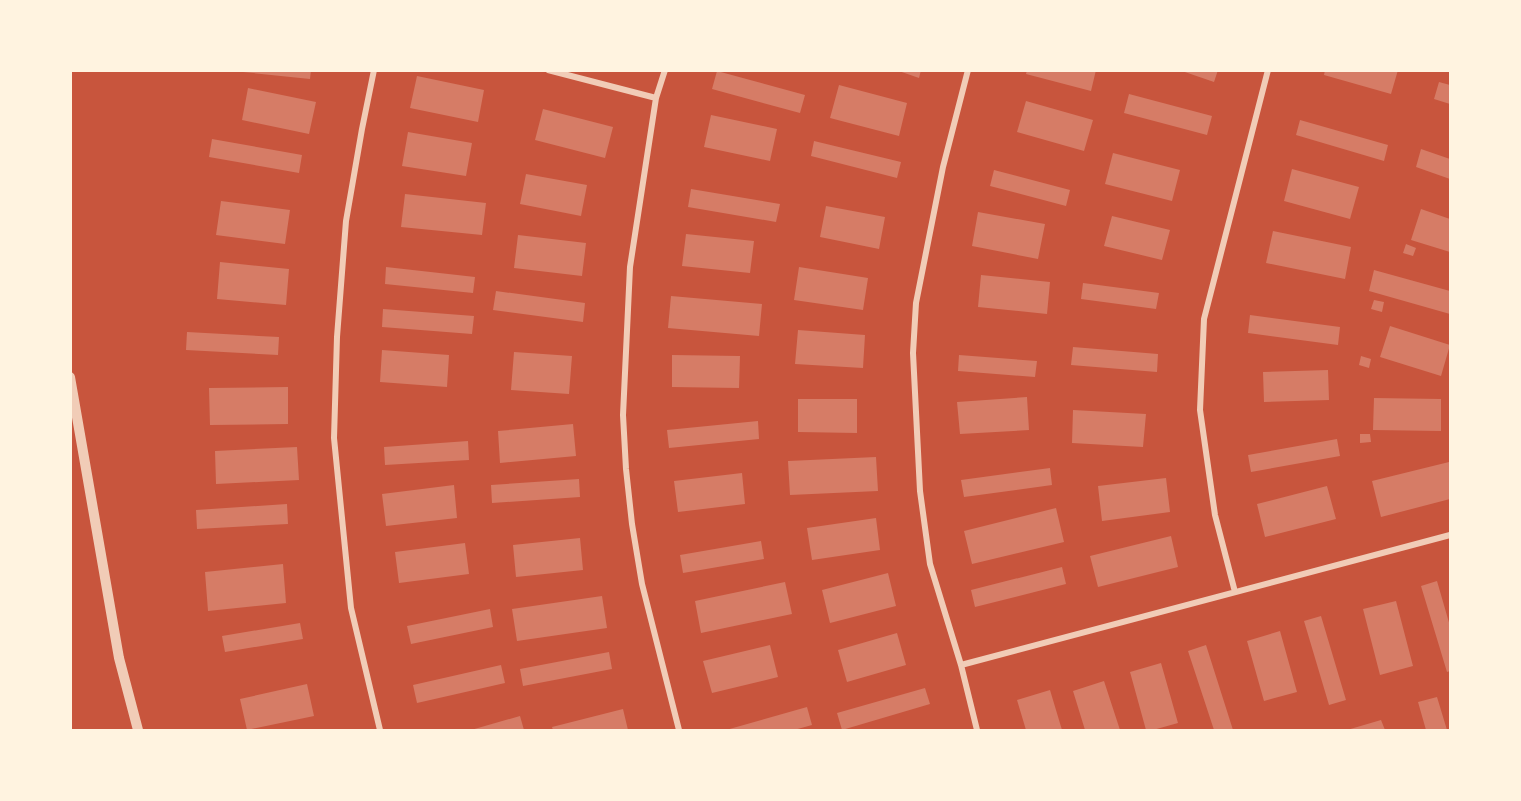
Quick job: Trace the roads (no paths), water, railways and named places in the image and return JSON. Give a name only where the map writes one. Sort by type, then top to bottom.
[{"type":"street","points":[[374,70],[346,221],[337,337],[334,438],[351,608],[380,730]]},
{"type":"street","points":[[548,70],[656,98]]},
{"type":"street","points":[[665,70],[656,98],[630,267],[623,415],[628,491],[642,584],[679,730]]},
{"type":"street","points":[[969,70],[943,167],[916,303],[913,353],[920,490],[930,564],[961,665],[977,730]]},
{"type":"street","points":[[1235,592],[1215,515],[1200,410],[1204,319],[1269,70]]},
{"type":"street","points":[[70,377],[119,658],[138,730]]},
{"type":"street","points":[[961,665],[1450,535]]}]
